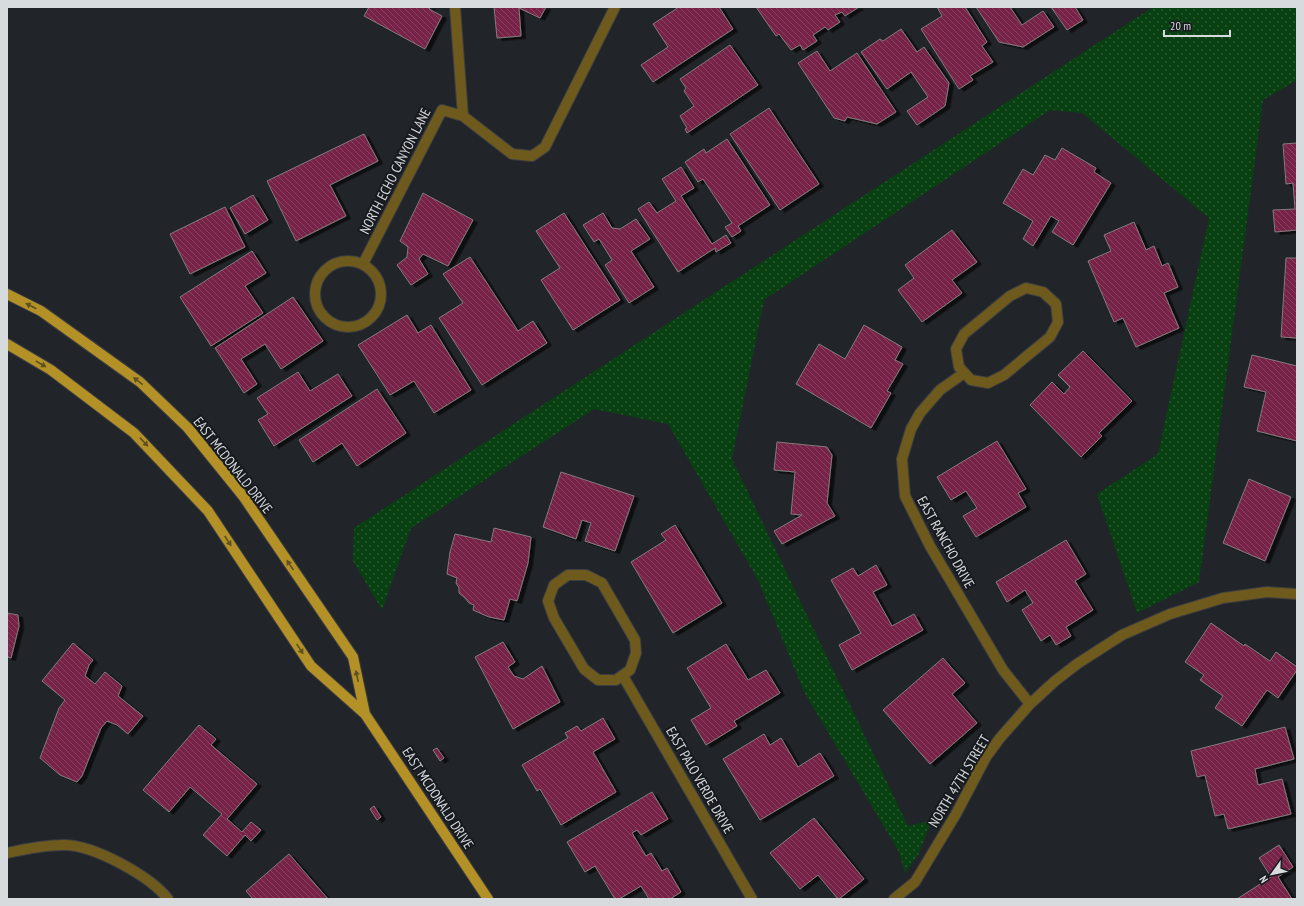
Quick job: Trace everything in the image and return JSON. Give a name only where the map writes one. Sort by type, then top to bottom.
[{"type":"main road","name":"EAST MCDONALD DRIVE","points":[[7,294],[41,311],[140,382],[188,428],[243,496],[353,657],[365,714]]},
{"type":"main road","name":"EAST MCDONALD DRIVE","points":[[7,344],[51,370],[134,433],[208,511],[311,666],[365,714],[488,899]]},
{"type":"street","points":[[455,7],[463,116]]},
{"type":"street","name":"NORTH ECHO CANYON LANE","points":[[363,264],[442,110],[463,116],[512,154],[532,156],[545,147],[615,7]]},
{"type":"street","points":[[348,260],[363,264],[377,277],[381,296],[379,306],[367,321],[358,326],[339,326],[330,322],[322,316],[314,297],[318,277],[324,269],[333,263],[348,260]]},
{"type":"street","points":[[1026,288],[1043,292],[1056,304],[1058,322],[1050,337],[1004,375],[988,383],[971,380],[964,373],[959,367],[956,349],[964,334],[1010,296],[1026,288]]},
{"type":"street","name":"EAST RANCHO DRIVE","points":[[964,373],[940,390],[920,413],[911,429],[902,458],[905,496],[930,546],[1003,670],[1030,704]]},
{"type":"street","points":[[568,574],[586,575],[602,583],[635,640],[636,653],[630,670],[623,676],[616,680],[598,680],[584,669],[554,618],[548,601],[554,585],[568,574]]},
{"type":"street","name":"NORTH 47TH STREET","points":[[894,899],[915,882],[956,814],[986,757],[1000,738],[1030,704],[1076,664],[1122,635],[1170,614],[1223,598],[1267,592],[1297,594]]},
{"type":"street","name":"EAST PALO VERDE DRIVE","points":[[623,676],[752,899]]},
{"type":"street","points":[[7,853],[65,845],[89,850],[140,874],[168,899]]},
{"type":"green space","points":[[1153,7],[1297,7],[1297,80],[1263,100],[1199,582],[1137,613],[1097,494],[1158,454],[1209,218],[1082,113],[1050,110],[764,300],[732,459],[908,826],[932,820],[918,855],[905,873],[899,852],[804,692],[758,580],[668,424],[594,409],[411,528],[382,610],[353,561],[354,528]]},
{"type":"building","points":[[369,7],[431,7],[429,9],[442,16],[425,49],[364,16]]},
{"type":"building","points":[[494,7],[546,7],[540,18],[519,8],[521,36],[497,38]]},
{"type":"building","points":[[679,7],[719,7],[733,29],[653,82],[641,65],[668,47],[653,24]]},
{"type":"building","points":[[756,7],[859,7],[845,16],[842,12],[835,15],[840,22],[828,30],[825,27],[813,35],[817,41],[803,50],[800,45],[791,50],[779,34],[776,36]]},
{"type":"building","points":[[937,7],[965,7],[987,42],[982,46],[993,62],[970,76],[973,80],[959,89],[921,29],[942,16]]},
{"type":"building","points":[[976,7],[1010,7],[1022,25],[1043,11],[1054,27],[1023,47],[999,42]]},
{"type":"building","points":[[1051,7],[1075,7],[1083,20],[1067,30]]},
{"type":"building","points":[[901,29],[917,52],[924,47],[949,83],[945,106],[917,125],[907,111],[928,97],[911,72],[887,89],[861,52],[880,39],[883,41]]},
{"type":"building","points":[[730,45],[758,85],[687,133],[685,129],[687,128],[680,116],[694,106],[684,91],[686,88],[680,79]]},
{"type":"building","points":[[817,51],[830,71],[857,53],[896,112],[877,124],[847,117],[845,121],[834,118],[798,63]]},
{"type":"building","points":[[769,108],[819,184],[780,210],[730,134]]},
{"type":"building","points":[[364,134],[378,161],[330,185],[346,216],[296,241],[267,181]]},
{"type":"building","points":[[727,139],[770,205],[738,226],[741,231],[732,237],[725,227],[732,223],[703,179],[698,182],[685,162],[704,149],[706,153]]},
{"type":"building","points":[[1297,143],[1297,230],[1275,232],[1273,210],[1295,209],[1293,183],[1286,184],[1283,144]]},
{"type":"building","points":[[1062,148],[1096,168],[1094,172],[1111,183],[1073,245],[1052,232],[1059,221],[1051,216],[1033,246],[1023,239],[1033,221],[1003,203],[1023,169],[1033,175],[1045,155],[1055,160]]},
{"type":"building","points":[[681,167],[694,188],[681,196],[712,244],[726,235],[731,243],[716,252],[715,248],[678,272],[638,209],[649,202],[657,213],[676,201],[662,179]]},
{"type":"building","points":[[423,193],[473,220],[448,266],[423,254],[419,259],[428,274],[411,285],[397,265],[407,257],[408,247],[400,241]]},
{"type":"building","points":[[253,195],[268,220],[245,234],[230,208]]},
{"type":"building","points":[[225,207],[245,247],[190,274],[170,234]]},
{"type":"building","points":[[564,213],[620,300],[573,330],[541,280],[560,268],[536,231]]},
{"type":"building","points":[[603,213],[612,228],[620,229],[636,219],[650,239],[631,251],[654,287],[629,303],[605,265],[612,260],[599,239],[594,242],[583,225]]},
{"type":"building","points":[[1134,222],[1146,250],[1154,246],[1162,266],[1168,263],[1178,287],[1164,293],[1179,328],[1136,347],[1123,318],[1114,322],[1088,261],[1111,251],[1104,235]]},
{"type":"building","points":[[952,230],[977,262],[952,280],[962,293],[922,322],[898,290],[914,278],[905,265]]},
{"type":"building","points":[[252,251],[266,273],[245,286],[263,313],[211,346],[180,297]]},
{"type":"building","points":[[470,257],[518,331],[533,321],[547,343],[482,385],[439,318],[463,303],[443,274]]},
{"type":"building","points":[[1286,258],[1297,258],[1297,338],[1281,337]]},
{"type":"building","points":[[293,297],[323,341],[281,369],[265,344],[241,359],[257,384],[244,393],[215,348]]},
{"type":"building","points":[[407,315],[418,333],[431,325],[471,390],[434,413],[414,381],[390,395],[358,345]]},
{"type":"building","points":[[864,325],[902,347],[895,360],[903,364],[887,391],[891,393],[871,428],[796,384],[819,344],[845,359]]},
{"type":"building","points":[[1083,351],[1132,401],[1099,433],[1102,436],[1081,457],[1030,405],[1052,382],[1064,394],[1070,387],[1058,375]]},
{"type":"building","points":[[1252,355],[1297,366],[1297,441],[1257,431],[1266,392],[1244,387]]},
{"type":"building","points":[[298,372],[310,391],[338,374],[352,396],[274,446],[258,420],[268,414],[257,398]]},
{"type":"building","points":[[377,389],[406,433],[357,466],[342,443],[313,462],[299,440]]},
{"type":"building","points":[[997,441],[1026,489],[1018,493],[1026,507],[976,537],[963,516],[977,508],[966,491],[951,500],[937,477]]},
{"type":"building","points":[[777,442],[827,447],[832,455],[827,503],[835,516],[782,544],[774,531],[802,515],[791,514],[795,472],[774,470]]},
{"type":"building","points":[[561,472],[634,496],[615,551],[585,541],[591,523],[582,520],[576,539],[543,527]]},
{"type":"building","points":[[1249,479],[1291,497],[1265,561],[1223,543]]},
{"type":"building","points":[[675,525],[722,603],[673,633],[631,562],[666,540],[661,534]]},
{"type":"building","points":[[494,528],[531,537],[528,563],[517,601],[510,599],[504,620],[489,617],[473,610],[474,605],[469,603],[459,593],[459,588],[456,583],[457,578],[447,574],[450,552],[455,534],[491,542]]},
{"type":"building","points":[[1066,540],[1086,574],[1075,581],[1093,610],[1066,627],[1071,636],[1056,645],[1050,635],[1041,641],[1022,610],[1033,603],[1025,590],[1007,602],[996,582]]},
{"type":"building","points":[[876,565],[887,585],[873,592],[892,626],[914,614],[923,630],[852,670],[839,645],[861,633],[831,580],[853,568],[858,576]]},
{"type":"building","points":[[7,613],[18,615],[19,626],[11,658],[7,657]]},
{"type":"building","points":[[1211,623],[1244,646],[1245,644],[1270,661],[1276,652],[1297,667],[1297,670],[1278,698],[1267,690],[1242,726],[1215,708],[1223,696],[1200,680],[1204,675],[1185,662]]},
{"type":"building","points":[[503,642],[515,662],[508,667],[514,676],[523,679],[542,666],[560,702],[513,729],[475,657]]},
{"type":"building","points":[[73,643],[93,660],[89,665],[85,676],[95,684],[105,672],[122,686],[118,696],[143,716],[128,734],[117,725],[107,721],[101,728],[82,776],[77,782],[60,775],[40,758],[59,708],[65,700],[42,681]]},
{"type":"building","points":[[726,644],[748,680],[766,670],[780,693],[734,721],[737,726],[706,745],[691,720],[711,708],[687,668]]},
{"type":"building","points":[[943,658],[965,683],[952,694],[977,723],[930,764],[883,710]]},
{"type":"building","points":[[603,718],[615,739],[593,752],[616,792],[561,825],[540,789],[537,791],[522,765],[568,738],[565,733],[577,726],[581,731]]},
{"type":"building","points":[[199,725],[216,739],[211,745],[257,784],[227,819],[242,832],[251,822],[261,830],[251,841],[245,835],[227,856],[203,835],[222,814],[190,787],[169,812],[143,790]]},
{"type":"building","points":[[1285,727],[1294,759],[1255,769],[1258,785],[1282,779],[1291,814],[1228,829],[1224,814],[1215,816],[1205,775],[1197,777],[1191,751]]},
{"type":"building","points":[[764,734],[770,745],[781,738],[798,767],[820,753],[834,776],[760,820],[723,759]]},
{"type":"building","points":[[437,748],[444,758],[440,761],[433,750]]},
{"type":"building","points":[[652,792],[668,819],[641,835],[637,830],[632,833],[646,856],[651,853],[662,871],[667,868],[681,892],[670,899],[649,899],[641,886],[619,899],[615,899],[595,866],[585,872],[567,842]]},
{"type":"building","points":[[374,806],[381,817],[377,820],[370,809]]},
{"type":"building","points":[[814,818],[864,879],[839,899],[818,875],[800,889],[770,853]]},
{"type":"building","points":[[1279,845],[1293,867],[1278,877],[1292,899],[1237,899],[1271,877],[1259,858]]},
{"type":"building","points":[[289,854],[328,899],[253,899],[246,891]]}]
